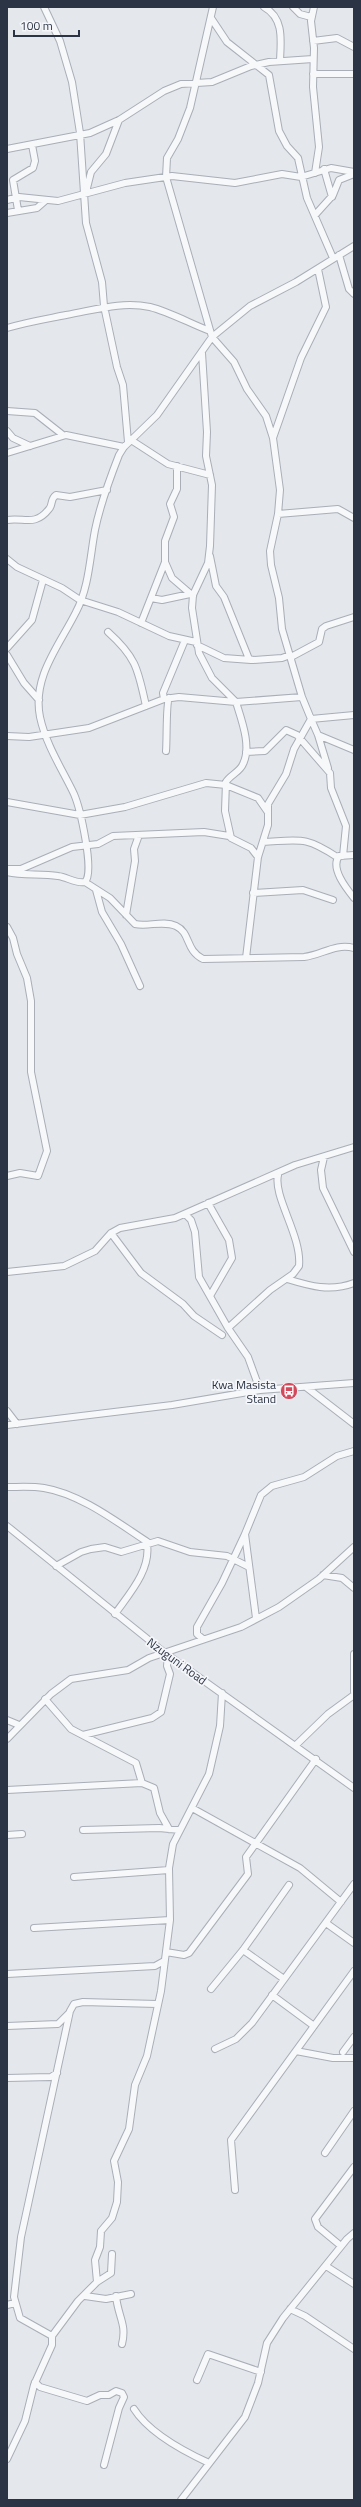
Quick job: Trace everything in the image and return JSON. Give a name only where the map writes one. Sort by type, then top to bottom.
[{"type":"street","points":[[44,7],[66,58],[80,136],[88,233],[102,282],[104,306],[117,367],[123,385],[128,443]]},
{"type":"street","points":[[212,7],[211,18],[194,83],[189,113],[166,161],[166,177],[176,207],[211,334],[234,362],[247,389],[266,416],[273,438],[280,487],[278,514],[270,558],[279,598],[280,623],[302,697],[318,735],[328,768],[336,804],[346,826],[340,857],[340,878],[354,898]]},
{"type":"street","points":[[264,7],[274,13],[277,19],[281,43],[280,60]]},
{"type":"street","points":[[293,7],[300,14],[311,17]]},
{"type":"street","points":[[314,7],[311,17],[313,41],[313,94],[319,148],[314,168],[315,173]]},
{"type":"street","points":[[211,18],[227,42],[258,64],[269,74],[279,131],[287,146],[298,157],[301,177],[315,215],[336,257],[349,289],[354,294]]},
{"type":"street","points":[[313,41],[337,38],[354,47]]},
{"type":"street","points":[[7,149],[32,145],[48,140],[58,141],[80,136],[119,120],[169,89],[181,84],[219,80],[258,64],[280,60],[313,59]]},
{"type":"street","points":[[313,74],[354,74]]},
{"type":"street","points":[[84,193],[91,172],[106,154],[119,120]]},
{"type":"street","points":[[18,210],[13,183],[14,178],[30,171],[34,166],[32,145]]},
{"type":"street","points":[[7,200],[15,198],[45,201],[62,200],[84,193],[166,177],[182,176],[235,183],[282,174],[301,177],[324,169],[340,168],[354,173]]},
{"type":"street","points":[[324,169],[332,197]]},
{"type":"street","points":[[315,215],[332,197],[338,180],[354,173]]},
{"type":"street","points":[[7,213],[37,208],[45,201]]},
{"type":"street","points":[[85,882],[90,871],[87,846],[80,815],[74,794],[58,768],[40,716],[38,700],[45,666],[52,659],[56,646],[76,611],[80,600],[93,548],[95,530],[119,455],[128,443],[157,415],[181,379],[202,353],[211,334],[250,306],[318,269],[354,246]]},
{"type":"street","points":[[273,438],[301,358],[326,307],[318,269]]},
{"type":"street","points":[[7,328],[31,320],[68,315],[104,306],[151,307],[211,334]]},
{"type":"street","points":[[202,353],[207,432],[206,456],[210,474],[210,555],[216,586],[224,597],[251,660]]},
{"type":"street","points":[[7,411],[35,413],[63,435]]},
{"type":"street","points":[[7,431],[13,438],[30,446]]},
{"type":"street","points":[[7,453],[63,435],[128,443],[168,464],[210,474]]},
{"type":"street","points":[[141,623],[165,562],[165,541],[174,517],[170,504],[176,489],[177,466]]},
{"type":"street","points":[[7,520],[29,521],[37,519],[50,508],[52,499],[56,495],[70,497],[107,490]]},
{"type":"street","points":[[278,514],[338,509],[354,518]]},
{"type":"street","points":[[210,555],[192,595],[192,608],[197,644],[212,678],[236,702],[242,725],[246,752],[243,764],[229,778],[226,785],[225,811],[229,836]]},
{"type":"street","points":[[7,559],[43,580],[62,588],[80,600],[107,608],[169,636],[197,644],[224,658],[251,660],[291,656],[319,642],[322,629],[326,626],[354,617]]},
{"type":"street","points":[[165,562],[172,578],[192,595]]},
{"type":"street","points":[[7,648],[32,620],[43,580]]},
{"type":"street","points":[[152,598],[162,600],[192,595]]},
{"type":"street","points":[[108,632],[125,647],[133,658],[146,706]]},
{"type":"street","points":[[166,751],[168,717],[167,699],[163,694],[185,640]]},
{"type":"street","points":[[7,655],[24,683],[38,700]]},
{"type":"street","points":[[7,736],[29,737],[95,726],[146,706],[167,699],[184,696],[204,701],[236,702],[302,697]]},
{"type":"street","points":[[311,719],[354,715]]},
{"type":"street","points":[[246,958],[258,857],[264,842],[268,825],[267,811],[269,802],[286,774],[300,739],[311,719]]},
{"type":"street","points":[[246,752],[264,751],[286,730],[296,734],[328,768]]},
{"type":"street","points":[[318,735],[354,750]]},
{"type":"street","points":[[7,802],[80,815],[125,807],[202,784],[226,785],[258,798],[267,811]]},
{"type":"street","points":[[7,869],[21,869],[72,847],[98,844],[113,836],[204,832],[229,836],[251,848],[258,857]]},
{"type":"street","points":[[126,915],[135,862],[134,849],[139,835]]},
{"type":"street","points":[[264,842],[305,840],[316,844],[340,857],[354,855]]},
{"type":"street","points":[[7,872],[24,876],[57,875],[80,883],[85,882],[110,898],[126,915],[138,924],[168,924],[176,926],[185,934],[192,952],[203,959],[304,957],[317,956],[333,947],[354,948]]},
{"type":"street","points":[[96,890],[102,912],[121,944],[140,986]]},
{"type":"street","points":[[253,892],[303,890],[333,900]]},
{"type":"street","points":[[7,927],[14,938],[17,954],[28,981],[32,1016],[31,1072],[47,1151],[41,1174],[38,1176],[20,1173],[7,1176]]},
{"type":"street","points":[[7,1272],[64,1266],[95,1251],[111,1234],[120,1228],[170,1219],[185,1214],[208,1203],[278,1175],[295,1165],[354,1147]]},
{"type":"street","points":[[324,1157],[321,1170],[323,1188],[354,1252]]},
{"type":"street","points":[[228,1328],[270,1290],[297,1271],[299,1261],[291,1224],[277,1186],[278,1175]]},
{"type":"street","points":[[208,1203],[226,1232],[230,1242],[232,1258],[210,1296]]},
{"type":"street","points":[[185,1214],[191,1220],[195,1232],[198,1272],[228,1328],[248,1357],[260,1390]]},
{"type":"street","points":[[111,1234],[141,1273],[183,1304],[194,1316],[222,1335]]},
{"type":"street","points":[[287,1279],[318,1288],[339,1288],[354,1284]]},
{"type":"street","points":[[7,1425],[172,1405],[260,1390],[354,1383]]},
{"type":"street","points":[[306,1387],[354,1424]]},
{"type":"street","points":[[7,1411],[17,1424]]},
{"type":"street","points":[[203,1639],[197,1634],[197,1627],[222,1584],[232,1559],[264,1492],[272,1486],[304,1477],[334,1458],[354,1451]]},
{"type":"street","points":[[7,1487],[35,1487],[63,1494],[104,1514],[148,1543]]},
{"type":"street","name":"Nzuguni Road","points":[[7,1526],[115,1614],[167,1654],[316,1759],[354,1788]]},
{"type":"street","points":[[245,1534],[256,1618]]},
{"type":"street","points":[[56,1566],[81,1552],[91,1549],[105,1547],[121,1552],[148,1543],[161,1541],[190,1552],[223,1555],[249,1567]]},
{"type":"street","points":[[115,1614],[143,1570],[147,1558],[148,1543]]},
{"type":"street","points":[[7,1739],[45,1699],[71,1679],[128,1670],[149,1658],[167,1654],[203,1639],[234,1630],[279,1607],[324,1575],[354,1547]]},
{"type":"street","points":[[324,1575],[342,1578],[354,1588]]},
{"type":"street","points":[[83,1735],[152,1718],[161,1712],[170,1674],[167,1666],[167,1654]]},
{"type":"street","points":[[296,1745],[328,1714],[354,1694],[354,1654]]},
{"type":"street","points":[[97,2282],[96,2260],[100,2247],[101,2231],[112,2218],[117,2202],[118,2182],[114,2161],[129,2129],[135,2085],[147,2056],[157,2004],[170,1920],[169,1870],[173,1844],[207,1779],[220,1726],[222,1693]]},
{"type":"street","points":[[45,1699],[71,1729],[136,1763],[142,1783]]},
{"type":"street","points":[[7,1720],[19,1726]]},
{"type":"street","points":[[166,1952],[184,1955],[189,1953],[248,1874],[246,1857],[316,1759]]},
{"type":"street","points":[[7,1790],[142,1783],[154,1788],[160,1813],[169,1830]]},
{"type":"street","points":[[192,1808],[300,1868],[341,1902]]},
{"type":"street","points":[[83,1830],[180,1830]]},
{"type":"street","points":[[7,1835],[22,1834]]},
{"type":"street","points":[[74,1877],[169,1870]]},
{"type":"street","points":[[215,2049],[236,2039],[247,2029],[354,1884]]},
{"type":"street","points":[[211,1989],[243,1950],[289,1885]]},
{"type":"street","points":[[34,1928],[170,1920]]},
{"type":"street","points":[[326,1923],[354,1943]]},
{"type":"street","points":[[243,1950],[284,1979]]},
{"type":"street","points":[[7,1974],[155,1966],[164,1961]]},
{"type":"street","points":[[235,2190],[231,2140],[244,2118],[296,2052],[354,1971]]},
{"type":"street","points":[[272,1995],[314,2026]]},
{"type":"street","points":[[7,2026],[58,2024],[70,2011],[74,2004],[83,2002],[157,2004]]},
{"type":"street","points":[[52,2336],[26,2323],[20,2318],[16,2303],[21,2237],[70,2011]]},
{"type":"street","points":[[343,2052],[354,2037]]},
{"type":"street","points":[[296,2052],[333,2058],[354,2058]]},
{"type":"street","points":[[7,2078],[51,2077],[57,2073]]},
{"type":"street","points":[[325,2153],[354,2111]]},
{"type":"street","points":[[341,2246],[318,2227],[315,2219],[354,2167]]},
{"type":"street","points":[[181,2500],[208,2463],[245,2417],[261,2372],[267,2343],[290,2310],[341,2246],[354,2233]]},
{"type":"street","points":[[347,2239],[354,2242]]},
{"type":"street","points":[[7,2459],[25,2421],[35,2382],[52,2345],[52,2336],[78,2300],[85,2296],[97,2282],[111,2273],[112,2254]]},
{"type":"street","points":[[326,2266],[354,2284]]},
{"type":"street","points":[[85,2296],[106,2298],[131,2294]]},
{"type":"street","points":[[116,2296],[118,2314],[125,2330],[122,2344]]},
{"type":"street","points":[[7,2305],[16,2303]]},
{"type":"street","points":[[290,2310],[305,2316],[354,2349]]},
{"type":"street","points":[[197,2380],[208,2354],[261,2372]]},
{"type":"street","points":[[35,2382],[40,2387],[87,2401],[100,2395],[109,2395],[116,2391],[122,2393],[123,2401],[119,2408],[104,2465]]},
{"type":"street","points":[[134,2409],[142,2422],[177,2449],[208,2463]]},
{"type":"place","name":"Kwa Masista Stand","points":[[289,1391]]}]
